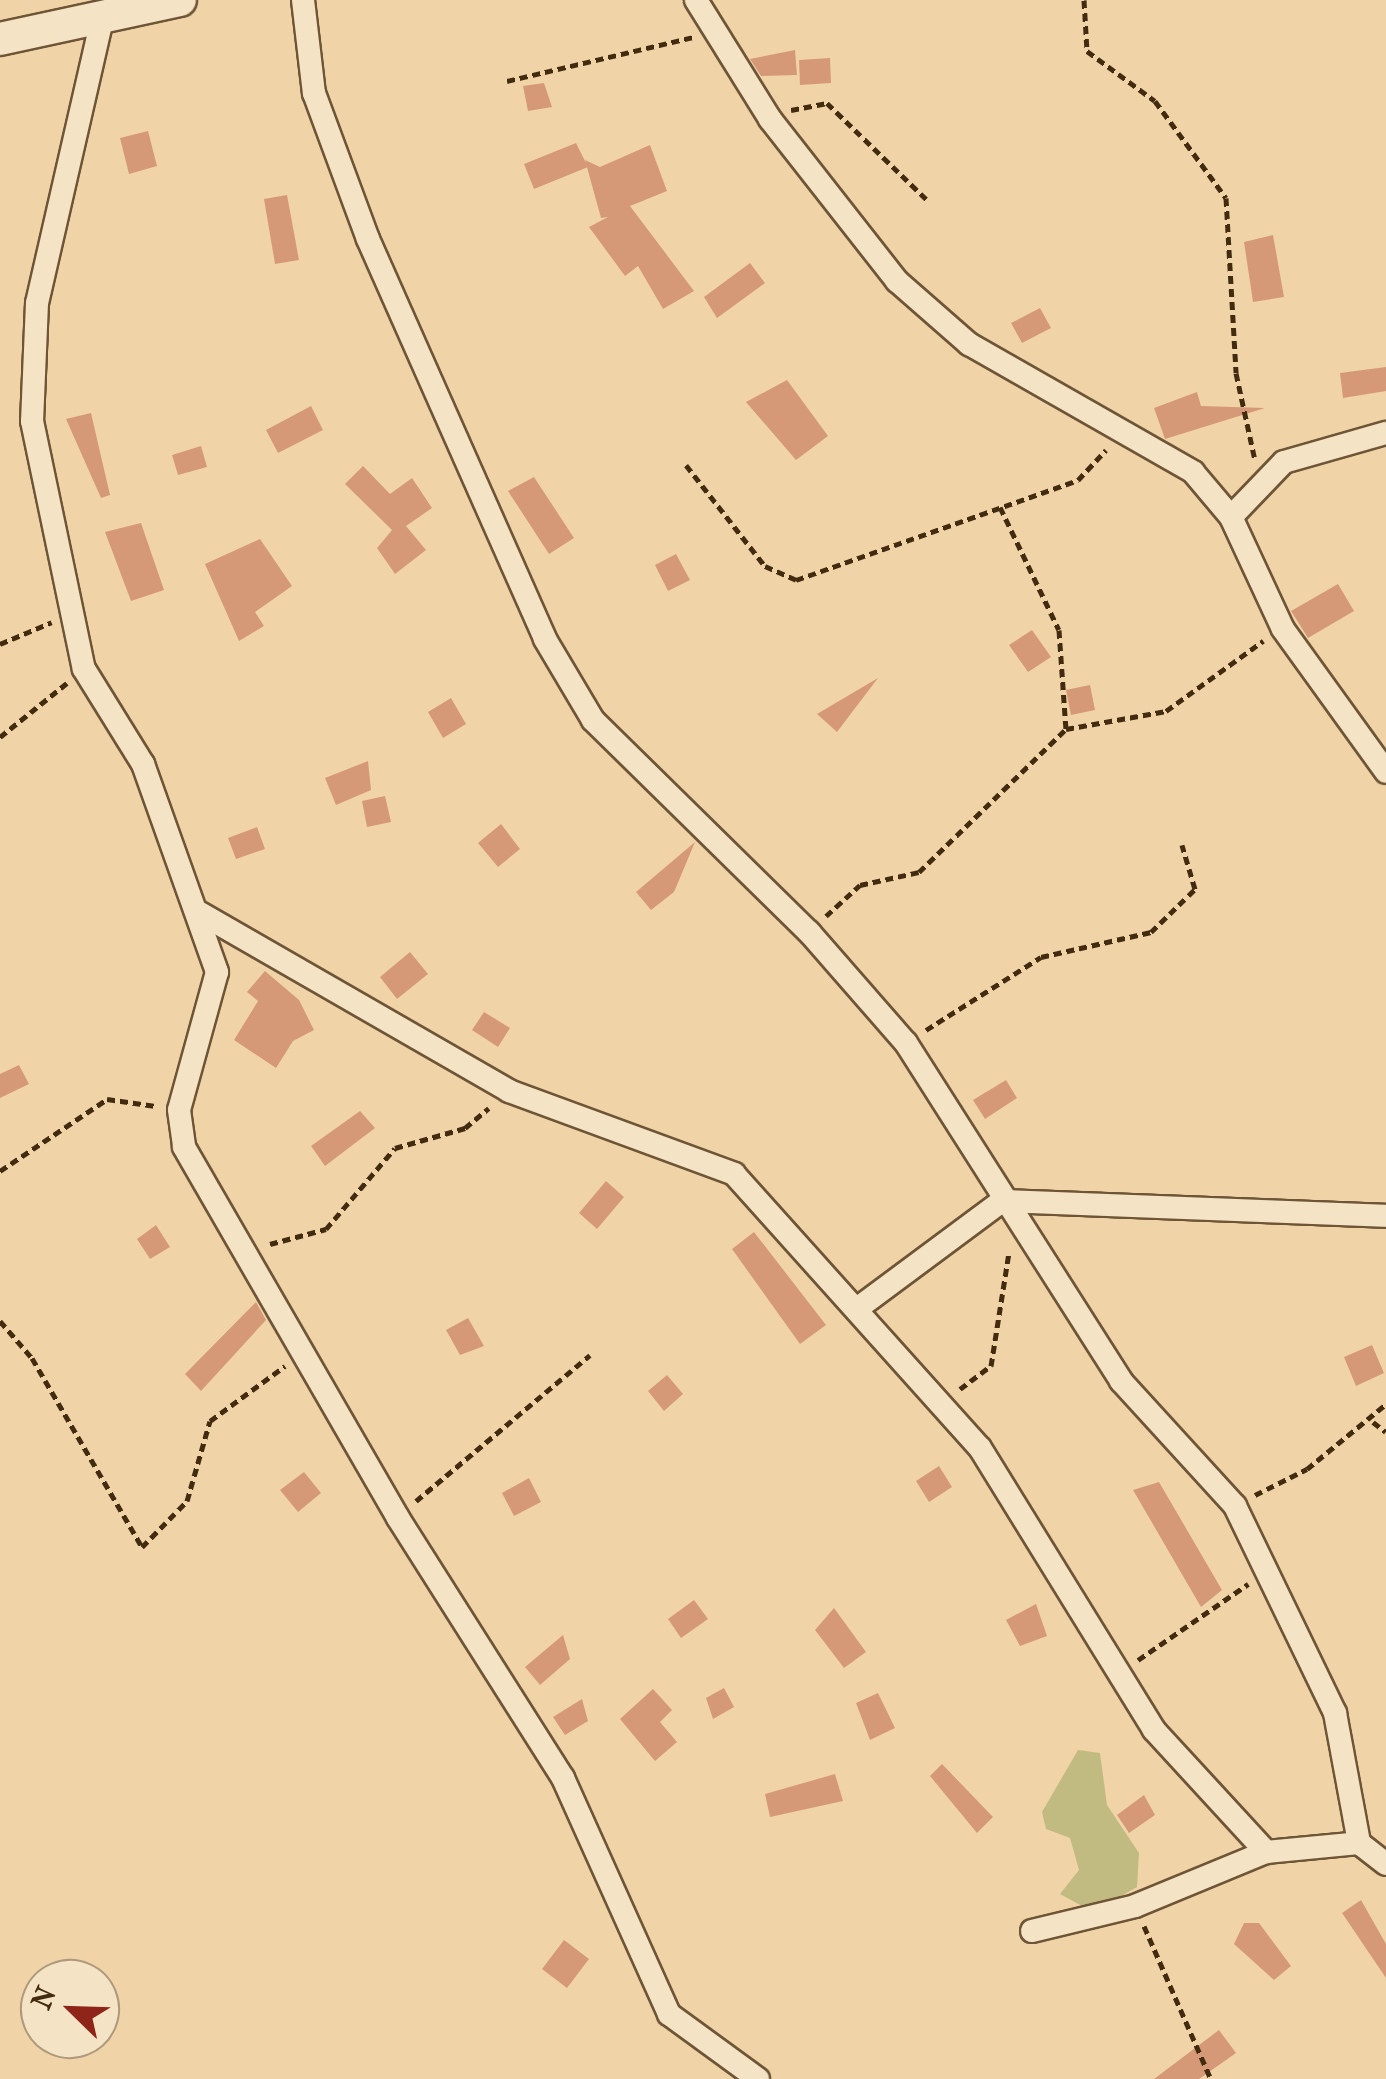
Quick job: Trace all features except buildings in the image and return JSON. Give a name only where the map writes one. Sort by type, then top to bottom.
[{"type":"main road","points":[[0,39],[166,0]]},
{"type":"street","points":[[303,0],[314,93],[368,240],[544,638],[593,720],[809,932],[906,1042],[950,1100],[1008,1210],[1121,1381],[1235,1506],[1336,1714],[1359,1843],[1386,1864]]},
{"type":"street","points":[[696,0],[770,119],[911,294],[969,344],[1193,472],[1231,517],[1283,629],[1386,772]]},
{"type":"street","points":[[102,15],[38,303],[36,466],[84,670],[143,764],[200,914],[216,972],[213,1009],[178,1110],[195,1176],[304,1352],[398,1518],[563,1778],[669,2014],[758,2079]]},
{"type":"street","points":[[1231,517],[1260,483],[1298,456],[1386,433]]},
{"type":"street","points":[[200,914],[509,1091],[734,1174],[980,1448],[1123,1670],[1154,1730],[1266,1852]]},
{"type":"street","points":[[858,1308],[1008,1210],[1386,1216]]},
{"type":"street","points":[[1032,1931],[1135,1906],[1266,1852],[1359,1843]]},
{"type":"path","points":[[1084,0],[1087,51],[1155,101],[1226,198],[1236,373],[1260,483]]},
{"type":"path","points":[[506,81],[715,32]]},
{"type":"path","points":[[770,119],[828,103],[930,202]]},
{"type":"path","points":[[686,466],[764,566],[796,580],[1078,480],[1124,432]]},
{"type":"path","points":[[1000,507],[1059,630],[1066,728]]},
{"type":"path","points":[[0,644],[68,615]]},
{"type":"path","points":[[809,932],[860,885],[919,872],[1066,728],[1166,711],[1207,673],[1283,629]]},
{"type":"path","points":[[0,738],[84,670]]},
{"type":"path","points":[[906,1042],[1042,958],[1152,932],[1195,889],[1182,845]]},
{"type":"path","points":[[242,1250],[326,1229],[395,1148],[465,1128],[509,1091]]},
{"type":"path","points":[[0,1171],[107,1100],[178,1110]]},
{"type":"path","points":[[941,1403],[991,1366],[1008,1210]]},
{"type":"path","points":[[0,1321],[32,1358],[142,1548],[187,1501],[210,1421],[304,1352]]},
{"type":"path","points":[[398,1518],[590,1355]]},
{"type":"path","points":[[1235,1506],[1373,1422],[1386,1404]]},
{"type":"path","points":[[1373,1422],[1386,1432]]},
{"type":"path","points":[[1123,1670],[1265,1571]]},
{"type":"path","points":[[1135,1906],[1211,2079]]},
{"type":"shaded area","points":[[1078,1750],[1100,1753],[1107,1805],[1139,1853],[1137,1887],[1093,1912],[1060,1894],[1079,1870],[1070,1838],[1046,1829],[1042,1812]]}]
